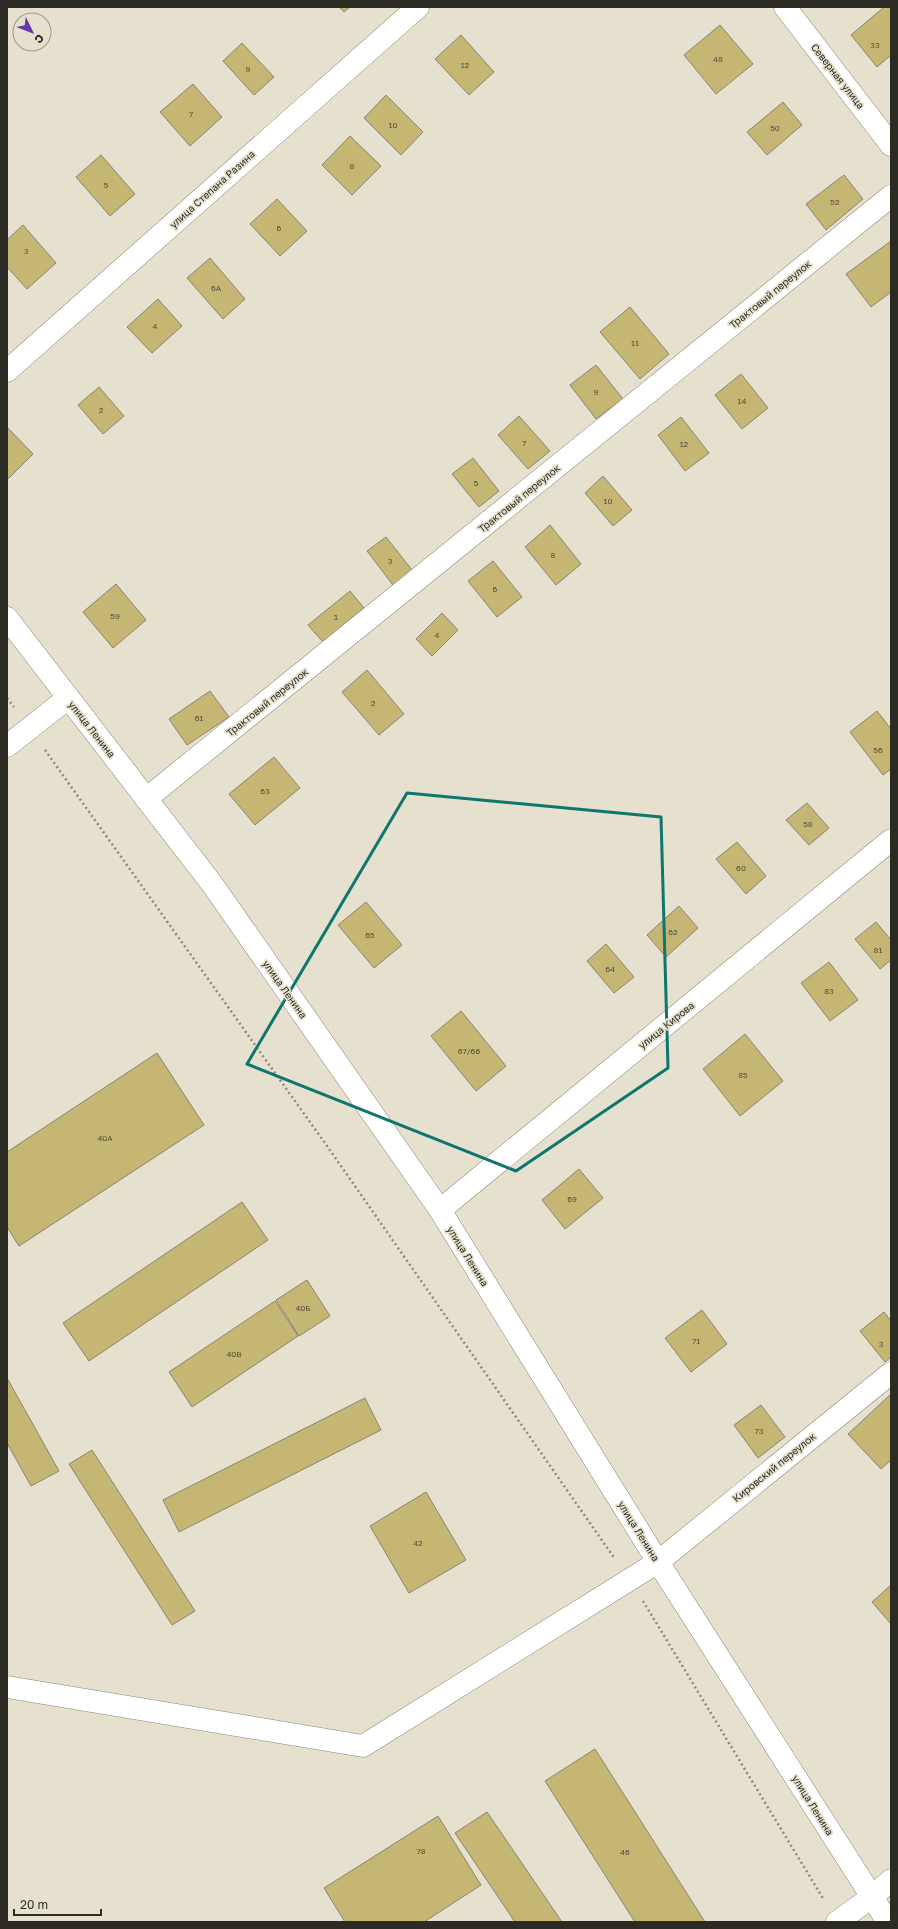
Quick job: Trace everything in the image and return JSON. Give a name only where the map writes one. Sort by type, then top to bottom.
[{"type":"street","name":"улица Степана Разина","points":[[7,371],[418,7]]},
{"type":"street","name":"Северная улица","points":[[785,7],[891,145]]},
{"type":"street","name":"Трактовый переулок","points":[[146,799],[891,196]]},
{"type":"street","name":"улица Ленина","points":[[7,618],[212,884],[440,1210],[658,1562],[888,1922]]},
{"type":"street","points":[[7,746],[68,698]]},
{"type":"street","name":"улица Кирова","points":[[440,1210],[891,840]]},
{"type":"street","name":"Кировский переулок","points":[[7,1687],[362,1746],[658,1562],[891,1373]]},
{"type":"street","points":[[837,1922],[872,1897],[891,1880]]},
{"type":"path","points":[[7,698],[30,728],[327,1146],[629,1579],[825,1902]]},
{"type":"highlighted area","points":[[407,793],[661,817],[668,1068],[516,1171],[247,1064]]},
{"type":"building","points":[[339,7],[350,7],[344,12]]},
{"type":"building","points":[[884,7],[891,7],[891,55],[877,67],[851,35]]},
{"type":"building","points":[[720,25],[753,64],[716,94],[684,55]]},
{"type":"building","points":[[461,35],[494,72],[469,95],[435,59]]},
{"type":"building","points":[[242,43],[274,77],[254,95],[223,61]]},
{"type":"building","points":[[193,84],[222,117],[190,146],[160,112]]},
{"type":"building","points":[[386,95],[423,132],[401,155],[364,118]]},
{"type":"building","points":[[783,102],[802,125],[767,155],[747,132]]},
{"type":"building","points":[[350,136],[381,166],[352,195],[322,165]]},
{"type":"building","points":[[101,155],[135,194],[110,216],[76,177]]},
{"type":"building","points":[[844,175],[863,199],[826,230],[806,204]]},
{"type":"building","points":[[277,199],[307,231],[280,256],[250,224]]},
{"type":"building","points":[[23,225],[56,263],[27,289],[7,267],[7,240]]},
{"type":"building","points":[[891,241],[891,292],[871,307],[846,274]]},
{"type":"building","points":[[210,258],[245,299],[223,319],[187,278]]},
{"type":"building","points":[[158,299],[182,326],[152,353],[127,327]]},
{"type":"building","points":[[630,307],[669,354],[640,379],[600,332]]},
{"type":"building","points":[[596,365],[623,399],[596,419],[570,385]]},
{"type":"building","points":[[741,374],[768,408],[742,429],[715,395]]},
{"type":"building","points":[[99,387],[124,416],[103,434],[78,405]]},
{"type":"building","points":[[519,416],[550,451],[528,469],[498,435]]},
{"type":"building","points":[[681,417],[709,453],[685,471],[658,435]]},
{"type":"building","points":[[7,427],[33,454],[7,480]]},
{"type":"building","points":[[473,458],[499,491],[479,507],[452,474]]},
{"type":"building","points":[[603,476],[632,510],[613,526],[585,493]]},
{"type":"building","points":[[550,525],[581,564],[556,585],[525,547]]},
{"type":"building","points":[[386,537],[412,570],[393,585],[367,551]]},
{"type":"building","points":[[493,561],[522,597],[497,617],[468,581]]},
{"type":"building","points":[[116,584],[146,620],[113,648],[83,612]]},
{"type":"building","points":[[350,591],[364,608],[323,642],[308,625]]},
{"type":"building","points":[[442,613],[458,630],[432,656],[416,639]]},
{"type":"building","points":[[367,670],[404,714],[379,735],[342,692]]},
{"type":"building","points":[[210,691],[229,717],[187,745],[169,719]]},
{"type":"building","points":[[877,711],[891,729],[891,769],[883,775],[850,732]]},
{"type":"building","points":[[274,757],[300,788],[255,825],[229,794]]},
{"type":"building","points":[[807,803],[829,828],[809,845],[786,820]]},
{"type":"building","points":[[737,842],[766,876],[746,894],[716,859]]},
{"type":"building","points":[[366,902],[402,945],[374,968],[338,925]]},
{"type":"building","points":[[679,906],[698,928],[666,957],[647,935]]},
{"type":"building","points":[[876,922],[891,940],[891,960],[880,969],[855,939]]},
{"type":"building","points":[[606,944],[634,977],[614,993],[587,961]]},
{"type":"building","points":[[829,962],[858,1000],[830,1021],[801,983]]},
{"type":"building","points":[[461,1011],[506,1066],[476,1091],[431,1036]]},
{"type":"building","points":[[745,1034],[783,1081],[740,1116],[703,1069]]},
{"type":"building","points":[[157,1053],[204,1125],[19,1246],[7,1227],[7,1152]]},
{"type":"building","points":[[579,1169],[603,1198],[565,1229],[542,1200]]},
{"type":"building","points":[[242,1202],[268,1240],[89,1361],[63,1323]]},
{"type":"building","points":[[307,1280],[330,1316],[299,1336],[276,1300]]},
{"type":"building","points":[[275,1301],[298,1336],[192,1407],[169,1372]]},
{"type":"building","points":[[702,1310],[727,1344],[691,1372],[665,1338]]},
{"type":"building","points":[[884,1312],[891,1321],[891,1357],[885,1362],[860,1331]]},
{"type":"building","points":[[7,1378],[59,1471],[31,1486],[7,1443]]},
{"type":"building","points":[[891,1394],[891,1460],[881,1469],[848,1434]]},
{"type":"building","points":[[365,1398],[381,1430],[179,1532],[163,1500]]},
{"type":"building","points":[[761,1405],[785,1437],[758,1458],[734,1425]]},
{"type":"building","points":[[92,1450],[195,1611],[172,1625],[69,1464]]},
{"type":"building","points":[[426,1492],[466,1560],[409,1593],[370,1526]]},
{"type":"building","points":[[891,1585],[891,1624],[872,1602]]},
{"type":"building","points":[[595,1749],[705,1922],[635,1922],[545,1781]]},
{"type":"building","points":[[487,1812],[562,1922],[515,1922],[455,1833]]},
{"type":"building","points":[[438,1816],[481,1885],[424,1922],[345,1922],[324,1888]]}]
